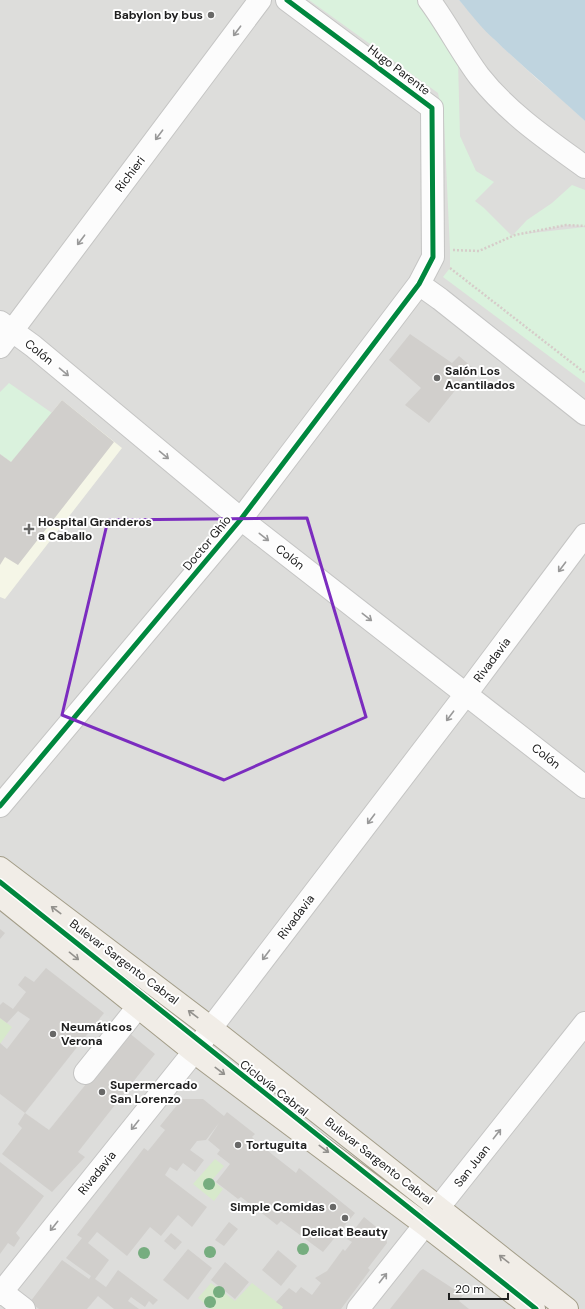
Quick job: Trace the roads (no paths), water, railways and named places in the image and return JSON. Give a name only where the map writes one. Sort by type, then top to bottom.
[{"type":"main road","name":"Bulevar Sargento Cabral","points":[[0,868],[211,1028],[432,1216],[534,1309]]},
{"type":"main road","name":"Bulevar Sargento Cabral","points":[[0,896],[194,1052],[567,1309]]},
{"type":"street","name":"Richieri","points":[[4,334],[260,0]]},
{"type":"street","name":"Hugo Parente","points":[[287,0],[432,108],[433,257],[419,284]]},
{"type":"street","points":[[429,0],[479,76],[502,102],[536,131],[585,167]]},
{"type":"street","points":[[419,284],[585,414]]},
{"type":"street","name":"Doctor Ghío","points":[[0,806],[240,519],[419,284]]},
{"type":"street","name":"Colón","points":[[4,334],[39,351],[240,519],[585,787]]},
{"type":"street","name":"Rivadavia","points":[[1,1293],[194,1052],[585,535]]},
{"type":"street","points":[[85,1074],[138,1007]]},
{"type":"street","name":"San Juan","points":[[358,1309],[585,1023]]},
{"type":"street","points":[[1,1293],[24,1309]]},
{"type":"water","points":[[459,0],[585,0],[585,121],[518,62],[491,36]]},
{"type":"place","name":"Babylon by bus","points":[[211,15]]},
{"type":"place","name":"Salón Los Acantilados","points":[[437,378]]},
{"type":"place","name":"Hospital Granderos a Caballo","points":[[29,529]]},
{"type":"place","name":"Neumáticos Verona","points":[[53,1034]]},
{"type":"place","name":"Supermercado San Lorenzo","points":[[102,1092]]},
{"type":"place","name":"Tortuguita","points":[[238,1145]]},
{"type":"place","name":"Simple Comidas","points":[[333,1207]]},
{"type":"place","name":"Delicat Beauty","points":[[345,1218]]}]
